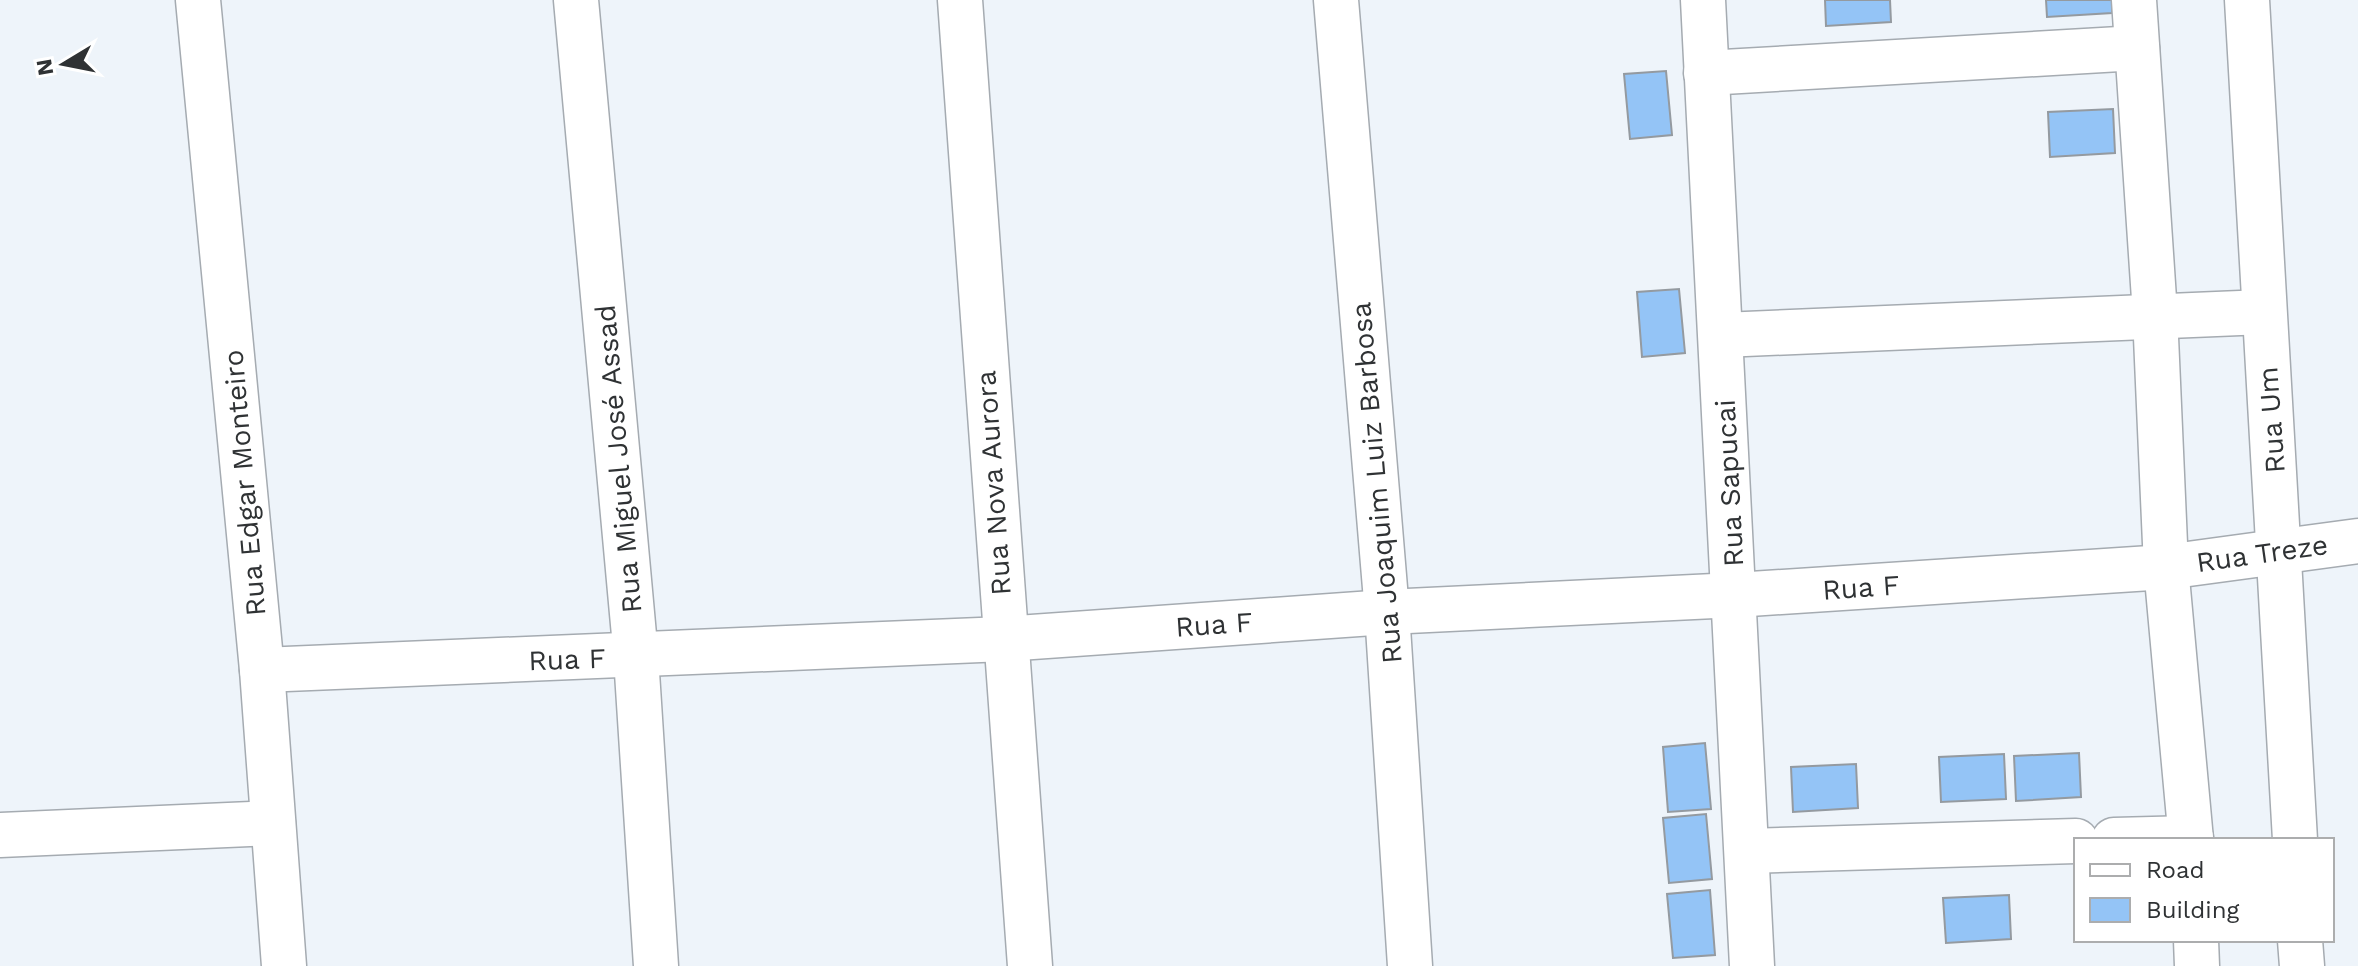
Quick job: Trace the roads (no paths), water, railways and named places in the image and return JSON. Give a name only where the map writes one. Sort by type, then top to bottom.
[{"type":"street","name":"Rua Edgar Monteiro","points":[[198,0],[262,670],[284,966]]},
{"type":"street","name":"Rua Miguel José Assad","points":[[576,0],[636,657],[656,966]]},
{"type":"street","name":"Rua Nova Aurora","points":[[960,0],[1030,966]]},
{"type":"street","name":"Rua Joaquim Luiz Barbosa","points":[[1336,0],[1387,612],[1410,966]]},
{"type":"street","name":"Rua Sapucai","points":[[1703,0],[1752,966]]},
{"type":"street","points":[[2134,0],[2155,314],[2166,567],[2191,838]]},
{"type":"street","name":"Rua Um","points":[[2247,0],[2295,838]]},
{"type":"street","points":[[1706,73],[2137,48]]},
{"type":"street","points":[[1722,335],[2155,314],[2264,312]]},
{"type":"street","name":"Rua Treze","points":[[2166,567],[2280,549],[2358,541]]},
{"type":"street","name":"Rua F","points":[[262,670],[636,657],[1004,639],[1387,612],[1735,595],[2166,567]]},
{"type":"street","points":[[0,835],[273,823]]},
{"type":"street","points":[[1747,851],[2074,841]]},
{"type":"street","points":[[2196,942],[2197,966]]},
{"type":"street","points":[[2300,942],[2302,966]]}]
